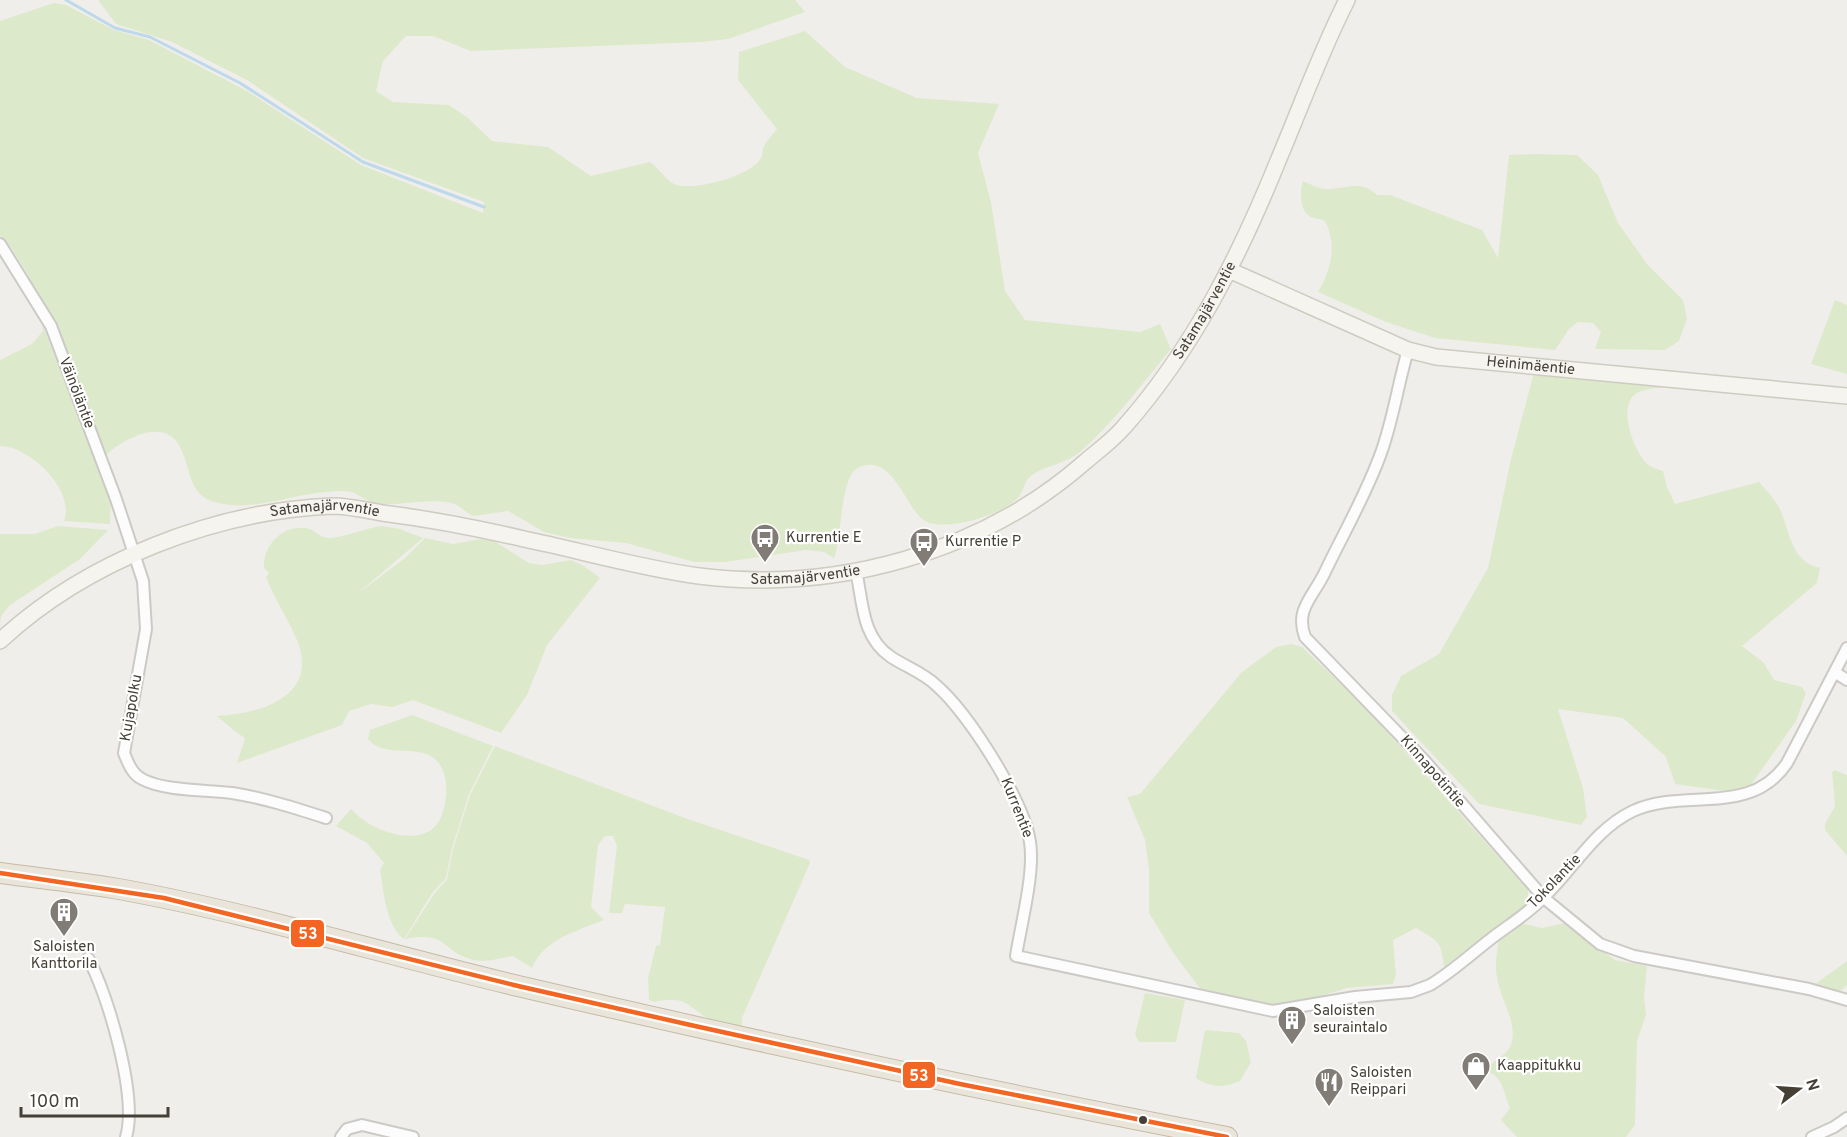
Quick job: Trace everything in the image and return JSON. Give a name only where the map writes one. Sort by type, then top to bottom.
[{"type":"highway","points":[[0,873],[113,888],[218,911],[400,958],[919,1077],[1199,1134],[1227,1137]]},
{"type":"street","name":"Satamajärventie","points":[[0,641],[44,606],[135,552],[249,516],[335,506],[441,521],[697,575],[787,578],[856,571],[920,555],[966,539],[1022,511],[1062,483],[1121,431],[1162,382],[1187,346],[1229,270],[1279,161],[1329,34],[1347,0]]},
{"type":"street","name":"Väinöläntie","points":[[0,244],[51,326],[135,552]]},
{"type":"street","name":"Heinimäentie","points":[[1229,270],[1408,350],[1436,357],[1847,396]]},
{"type":"street","name":"Kinnapotintie","points":[[1408,350],[1381,453],[1318,586],[1302,611],[1301,626],[1312,646],[1424,760],[1544,898],[1581,930],[1616,951],[1809,989],[1847,1000]]},
{"type":"street","name":"Kujapolku","points":[[135,552],[143,581],[146,629],[123,753],[131,770],[142,780],[187,790],[234,794],[326,818]]},
{"type":"street","name":"Kurrentie","points":[[856,571],[863,615],[872,636],[889,656],[920,673],[951,698],[1000,770],[1026,827],[1031,855],[1016,956],[1193,995]]},
{"type":"street","name":"Tokolantie","points":[[1193,995],[1257,1009],[1282,1011],[1355,997],[1421,989],[1438,981],[1544,898],[1597,838],[1624,816],[1654,804],[1732,797],[1751,793],[1768,784],[1787,763],[1836,673],[1847,648]]},
{"type":"street","points":[[1836,673],[1847,680]]},
{"type":"street","points":[[88,958],[104,991],[123,1071],[130,1107],[126,1137]]},
{"type":"street","points":[[1812,1137],[1847,1118]]},
{"type":"street","points":[[341,1137],[347,1129],[362,1125],[413,1137]]},
{"type":"green space","points":[[98,0],[795,0],[805,12],[728,39],[701,42],[471,51],[433,36],[406,36],[383,61],[376,91],[393,102],[449,105],[468,118],[492,141],[548,147],[591,176],[650,162],[674,184],[694,186],[721,181],[755,165],[762,157],[764,146],[777,129],[738,80],[739,52],[805,31],[845,67],[917,98],[999,104],[978,153],[991,202],[1005,291],[1025,320],[1140,332],[1160,324],[1171,349],[1116,415],[1080,452],[1031,476],[1017,499],[987,516],[961,523],[927,522],[919,516],[890,475],[881,468],[870,465],[858,468],[852,473],[848,483],[834,558],[824,552],[806,550],[725,562],[694,562],[626,543],[570,538],[544,532],[508,511],[474,516],[451,503],[433,501],[378,504],[346,491],[317,493],[242,505],[208,500],[201,495],[192,481],[180,447],[173,438],[164,433],[144,433],[133,437],[106,455],[56,324],[37,296],[28,275],[12,249],[0,235],[0,21],[54,3],[66,5],[114,30],[149,40],[247,91],[361,165],[483,213],[484,202],[363,158],[247,80],[172,42],[116,24]]},
{"type":"green space","points":[[1509,155],[1577,155],[1598,175],[1618,223],[1647,264],[1683,300],[1687,319],[1679,341],[1665,350],[1595,349],[1601,332],[1593,323],[1578,322],[1569,329],[1555,350],[1435,338],[1386,322],[1318,292],[1329,266],[1331,238],[1324,220],[1309,216],[1303,209],[1301,194],[1303,181],[1324,189],[1365,187],[1377,195],[1390,195],[1482,230],[1498,258]]},
{"type":"green space","points":[[1835,300],[1847,305],[1847,374],[1811,364]]},
{"type":"green space","points":[[42,323],[111,501],[110,524],[64,521],[66,509],[63,497],[48,472],[24,454],[12,448],[0,446],[0,360],[32,344],[43,331]]},
{"type":"green space","points":[[1561,371],[1674,387],[1652,388],[1637,393],[1629,403],[1627,411],[1633,440],[1641,457],[1654,468],[1663,471],[1675,504],[1759,482],[1780,509],[1797,553],[1810,565],[1820,568],[1817,583],[1742,646],[1764,663],[1774,680],[1802,687],[1806,693],[1796,721],[1748,789],[1731,792],[1675,784],[1666,757],[1623,718],[1558,709],[1583,788],[1587,817],[1581,825],[1479,804],[1392,711],[1392,695],[1401,676],[1439,654],[1488,568],[1511,459],[1533,376]]},
{"type":"green space","points":[[58,526],[108,530],[80,559],[10,605],[1,616],[0,627],[0,534],[35,534]]},
{"type":"green space","points":[[382,526],[400,529],[423,538],[357,594],[405,558],[425,538],[453,544],[480,539],[494,541],[529,563],[542,565],[571,560],[600,578],[547,645],[527,695],[501,733],[413,700],[392,707],[371,704],[349,711],[342,725],[237,763],[245,738],[216,716],[267,706],[281,699],[293,689],[300,676],[302,660],[297,640],[266,577],[269,573],[264,568],[264,560],[270,545],[281,534],[297,528],[306,528],[331,538]]},
{"type":"green space","points":[[1291,644],[1302,647],[1368,710],[1528,890],[1528,903],[1444,967],[1442,951],[1438,943],[1416,928],[1393,940],[1396,975],[1393,984],[1347,988],[1298,1003],[1276,1005],[1224,997],[1202,991],[1174,954],[1149,913],[1149,870],[1145,840],[1127,797],[1140,794],[1242,672],[1276,647]]},
{"type":"green space","points":[[412,715],[493,746],[469,794],[452,848],[446,878],[432,893],[404,939],[393,925],[386,907],[380,870],[384,863],[367,843],[336,826],[351,809],[377,828],[400,835],[422,834],[431,830],[438,823],[446,797],[445,776],[440,765],[425,753],[384,749],[368,739],[370,730]]},
{"type":"green space","points":[[495,746],[685,818],[809,860],[810,863],[742,1018],[742,1027],[714,1021],[682,1001],[654,1002],[649,1000],[648,978],[656,946],[660,945],[665,907],[625,904],[622,913],[609,913],[617,846],[613,836],[605,836],[598,845],[591,907],[604,920],[573,932],[553,943],[537,958],[532,968],[513,956],[486,961],[475,960],[460,955],[436,939],[419,937],[405,939],[434,894],[447,879],[453,849],[470,795]]},
{"type":"green space","points":[[1835,770],[1847,775],[1847,856],[1825,830],[1825,824],[1835,806],[1832,772]]},
{"type":"green space","points":[[1521,923],[1542,928],[1565,923],[1615,960],[1647,966],[1644,997],[1646,1015],[1637,1041],[1635,1125],[1626,1137],[1517,1137],[1501,1120],[1510,1108],[1500,1081],[1486,1070],[1509,1048],[1513,1030],[1497,980],[1496,957],[1499,940]]},
{"type":"green space","points":[[1847,961],[1847,985],[1839,992],[1815,984]]},
{"type":"green space","points":[[1145,993],[1185,1000],[1176,1042],[1139,1042],[1135,1035]]},
{"type":"green space","points":[[1205,1030],[1239,1033],[1246,1041],[1251,1062],[1240,1081],[1218,1086],[1207,1084],[1196,1078]]},
{"type":"waterway","points":[[66,0],[115,28],[150,37],[240,83],[363,162],[484,207]]},
{"type":"transit line","name":"53","points":[[0,873],[164,898],[518,986],[695,1026],[960,1084],[1227,1137]]},
{"type":"place","name":"Kurrentie E","points":[[765,564]]},
{"type":"place","name":"Kurrentie P","points":[[924,568]]},
{"type":"place","name":"Saloisten Kanttorila","points":[[64,938]]},
{"type":"place","name":"Saloisten seuraintalo","points":[[1292,1046]]},
{"type":"place","name":"Kaappitukku","points":[[1476,1092]]},
{"type":"place","name":"Saloisten Reippari","points":[[1329,1108]]}]
